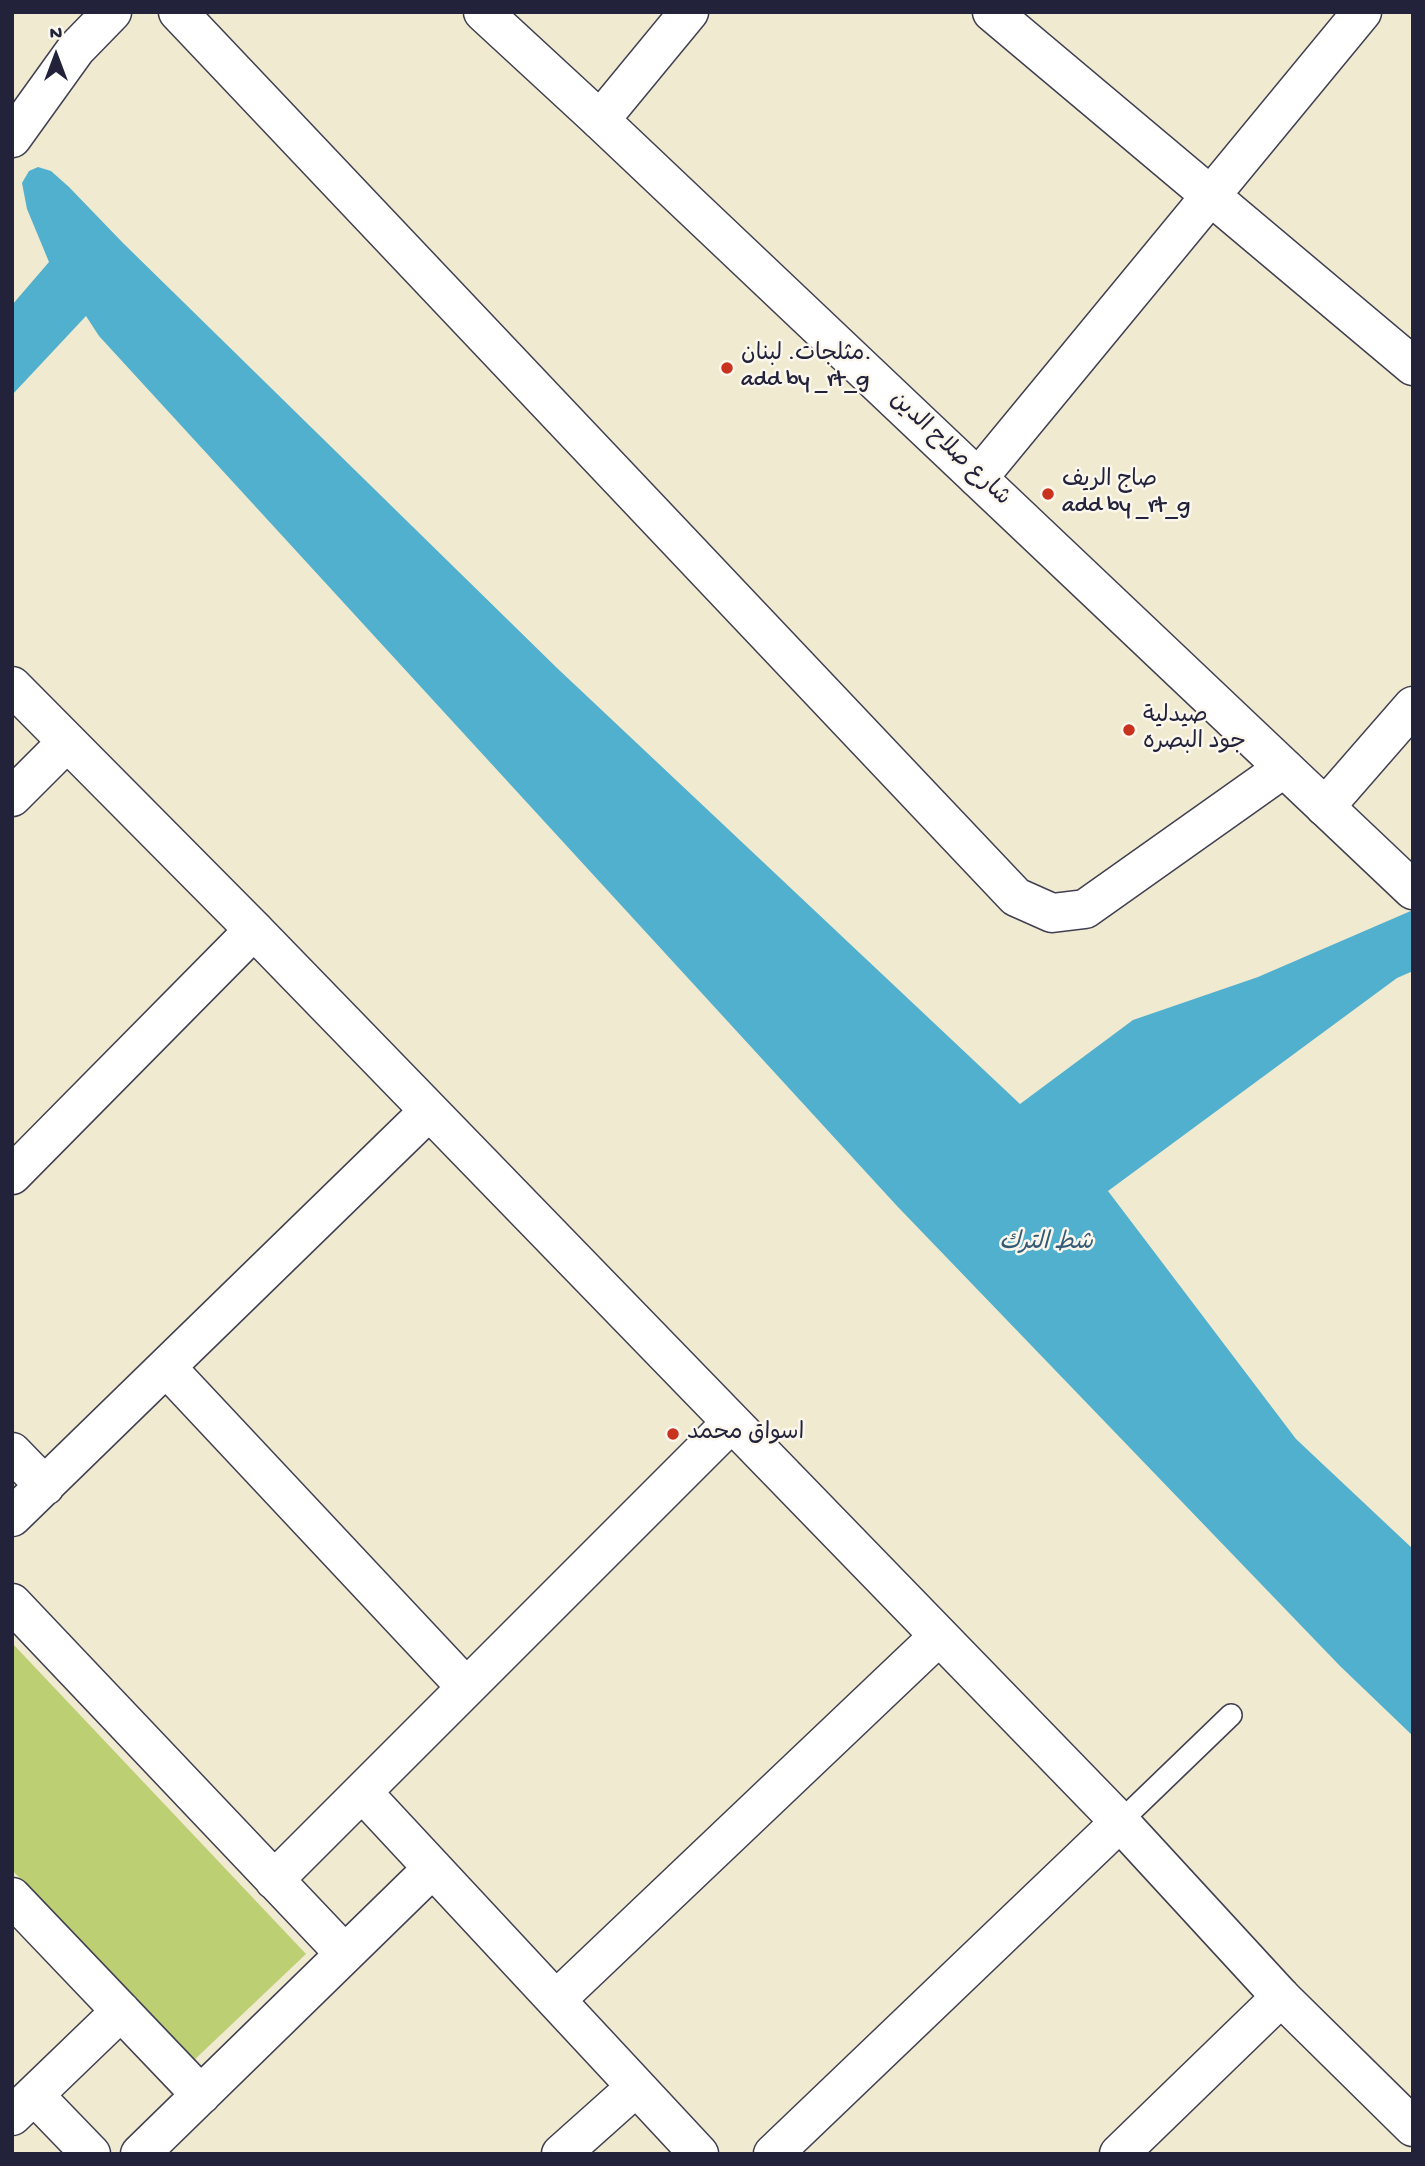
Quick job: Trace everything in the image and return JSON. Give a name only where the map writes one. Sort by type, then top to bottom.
[{"type":"street","points":[[76,49],[90,12]]},
{"type":"street","points":[[12,138],[76,49],[112,12]]},
{"type":"street","points":[[178,12],[1016,897],[1052,913],[1085,909],[1283,768]]},
{"type":"street","name":"شارع صلاح الدين","points":[[482,12],[600,120],[1283,768],[1408,878]]},
{"type":"street","points":[[600,120],[689,12]]},
{"type":"street","points":[[992,12],[1413,366]]},
{"type":"street","points":[[978,478],[1362,12]]},
{"type":"street","points":[[12,686],[254,930],[1120,1822],[1281,1997],[1413,2127]]},
{"type":"street","points":[[1325,807],[1413,706]]},
{"type":"street","points":[[12,797],[67,742]]},
{"type":"street","points":[[12,1175],[254,930]]},
{"type":"street","points":[[12,1517],[429,1111]]},
{"type":"street","points":[[166,1367],[466,1687]]},
{"type":"street","points":[[274,1880],[731,1423]]},
{"type":"street","points":[[12,1452],[45,1486]]},
{"type":"street","points":[[12,1603],[345,1954]]},
{"type":"street","points":[[556,2000],[939,1636]]},
{"type":"street","points":[[362,1792],[699,2154]]},
{"type":"street","points":[[773,2154],[1120,1822]]},
{"type":"street","points":[[140,2154],[433,1868]]},
{"type":"street","points":[[12,1897],[201,2095]]},
{"type":"street","points":[[1119,2154],[1281,1997]]},
{"type":"street","points":[[91,2154],[23,2105],[121,2011]]},
{"type":"street","points":[[561,2154],[636,2088]]},
{"type":"lane","points":[[1120,1822],[1231,1715]]},
{"type":"green space","points":[[12,1643],[306,1954],[192,2062],[12,1870]]},
{"type":"water","name":"شط الترك","points":[[38,167],[51,171],[69,187],[557,668],[1020,1104],[1133,1020],[1258,977],[1413,910],[1413,971],[1397,978],[1108,1191],[1296,1439],[1413,1549],[1413,1736],[1340,1666],[897,1206],[99,336],[86,316],[12,395],[12,305],[49,262],[27,209],[22,183],[29,171]]},
{"type":"place","name":"مثلجات. لبنان. add by _rt_g","points":[[727,368]]},
{"type":"place","name":"صاج الريف add by _rt_g","points":[[1048,494]]},
{"type":"place","name":"صيدلية جود البصره","points":[[1129,730]]},
{"type":"place","name":"اسواق محمد","points":[[673,1434]]}]
